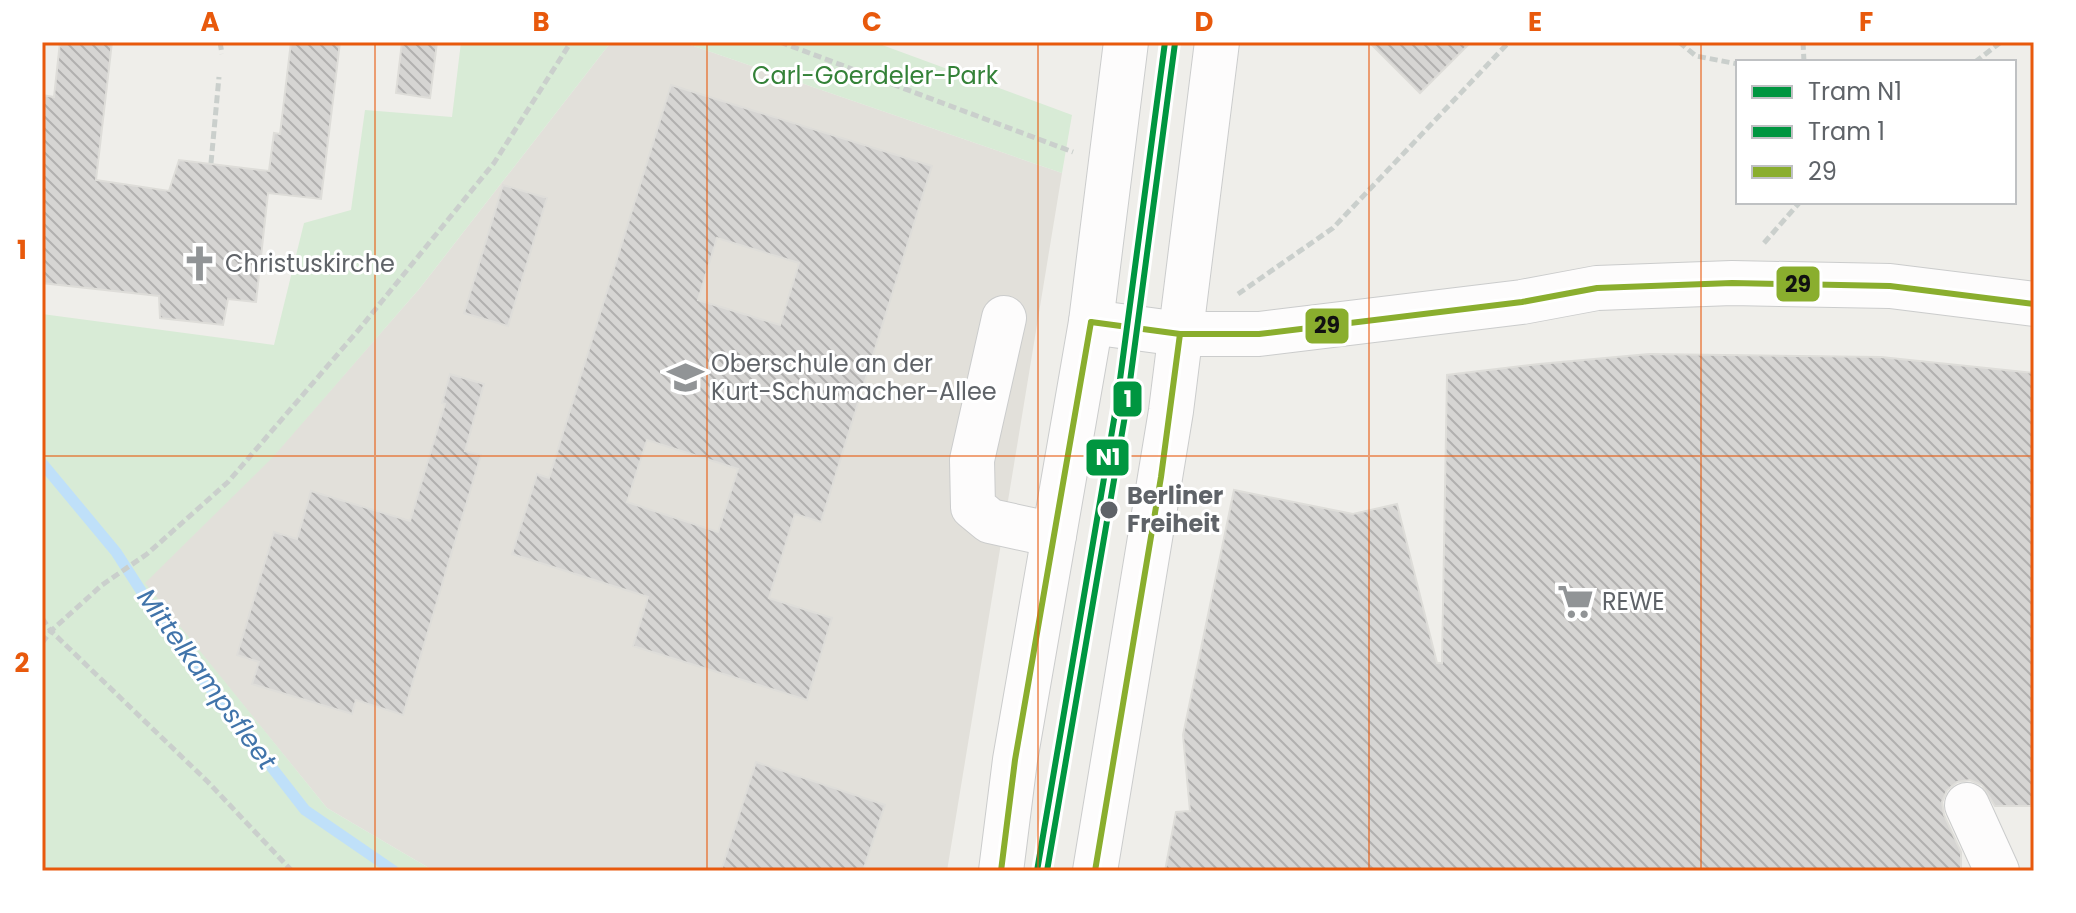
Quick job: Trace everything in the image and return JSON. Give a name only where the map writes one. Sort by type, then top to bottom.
[{"type":"street","points":[[1001,871],[1015,760],[1091,322],[1126,42]]},
{"type":"street","points":[[1095,871],[1161,477],[1217,42]]},
{"type":"street","points":[[1091,322],[1180,334],[1259,334],[1522,302],[1597,288],[1686,285],[1890,286],[2034,304]]},
{"type":"street","points":[[1004,318],[972,460],[973,507],[990,521],[1054,535]]},
{"type":"street","points":[[1967,805],[1997,871]]},
{"type":"path","points":[[220,42],[222,54]]},
{"type":"path","points":[[42,643],[102,585],[147,554],[228,482],[361,327],[494,163],[571,42]]},
{"type":"path","points":[[780,42],[1112,167]]},
{"type":"path","points":[[1231,299],[1333,228],[1509,42]]},
{"type":"path","points":[[1679,42],[1696,56],[1736,64]]},
{"type":"path","points":[[1978,60],[2001,42]]},
{"type":"path","points":[[211,163],[219,77]]},
{"type":"path","points":[[42,618],[51,631],[208,782],[292,871]]},
{"type":"shaded area","name":"Oberschule an der Kurt-Schumacher-Allee","points":[[611,42],[682,42],[1062,173],[947,871],[434,871],[327,808],[144,583],[273,456],[420,288]]},
{"type":"green space","points":[[461,42],[611,42],[420,288],[273,457],[145,583],[327,808],[434,871],[42,871],[42,314],[274,345],[304,223],[351,210],[365,110],[452,117]]},
{"type":"green space","name":"Carl-Goerdeler-Park","points":[[682,42],[874,42],[1072,115],[1062,173]]},
{"type":"building","points":[[60,42],[112,42],[96,180],[169,191],[179,160],[269,171],[274,133],[280,134],[291,42],[340,42],[321,199],[268,193],[256,302],[228,299],[223,325],[160,318],[159,296],[42,283],[42,95],[54,97]]},
{"type":"building","points":[[402,42],[437,42],[430,98],[396,93]]},
{"type":"building","points":[[1369,42],[1471,42],[1420,93]]},
{"type":"building","points":[[671,85],[932,166],[821,522],[795,514],[769,598],[832,618],[807,700],[633,646],[648,597],[512,554],[537,474],[549,478]],"holes":[[[717,238],[799,263],[780,325],[698,300]],[[647,440],[738,469],[718,532],[627,502]]]},
{"type":"building","points":[[503,185],[547,198],[508,326],[464,313]]},
{"type":"building","name":"Berliner Freiheit","points":[[1649,354],[1881,357],[2034,373],[2034,806],[1995,806],[1982,785],[1970,780],[1957,782],[1947,790],[1942,802],[1944,815],[1961,852],[1961,871],[1165,871],[1176,812],[1190,811],[1183,735],[1234,490],[1353,514],[1397,504],[1437,663],[1442,663],[1447,375]]},
{"type":"building","points":[[450,374],[484,384],[465,451],[481,455],[403,715],[356,700],[352,714],[252,684],[259,662],[237,655],[274,532],[297,539],[311,491],[410,521],[445,404],[442,403]]},
{"type":"building","points":[[756,762],[885,805],[863,871],[721,871]]},
{"type":"waterway","name":"Mittelkampsfleet","points":[[42,463],[116,552],[174,642],[305,810],[394,871]]},
{"type":"tram line","name":"N1","points":[[1037,871],[1117,402],[1165,42]]},
{"type":"tram line","name":"1","points":[[1047,871],[1127,404],[1175,43]]},
{"type":"transit line","name":"29","points":[[1091,322],[1180,334],[1259,334],[1522,302],[1597,288],[1732,283],[1890,286],[2034,304]]},
{"type":"transit line","name":"29","points":[[1001,871],[1015,760],[1091,322]]},
{"type":"transit line","name":"29","points":[[1095,871],[1161,477],[1180,334]]},
{"type":"place","name":"Christuskirche","points":[[199,264]]},
{"type":"place","name":"Oberschule an der Kurt-Schumacher-Allee","points":[[685,378]]},
{"type":"place","name":"Berliner Freiheit","points":[[1109,510]]},
{"type":"place","name":"REWE","points":[[1576,602]]}]
